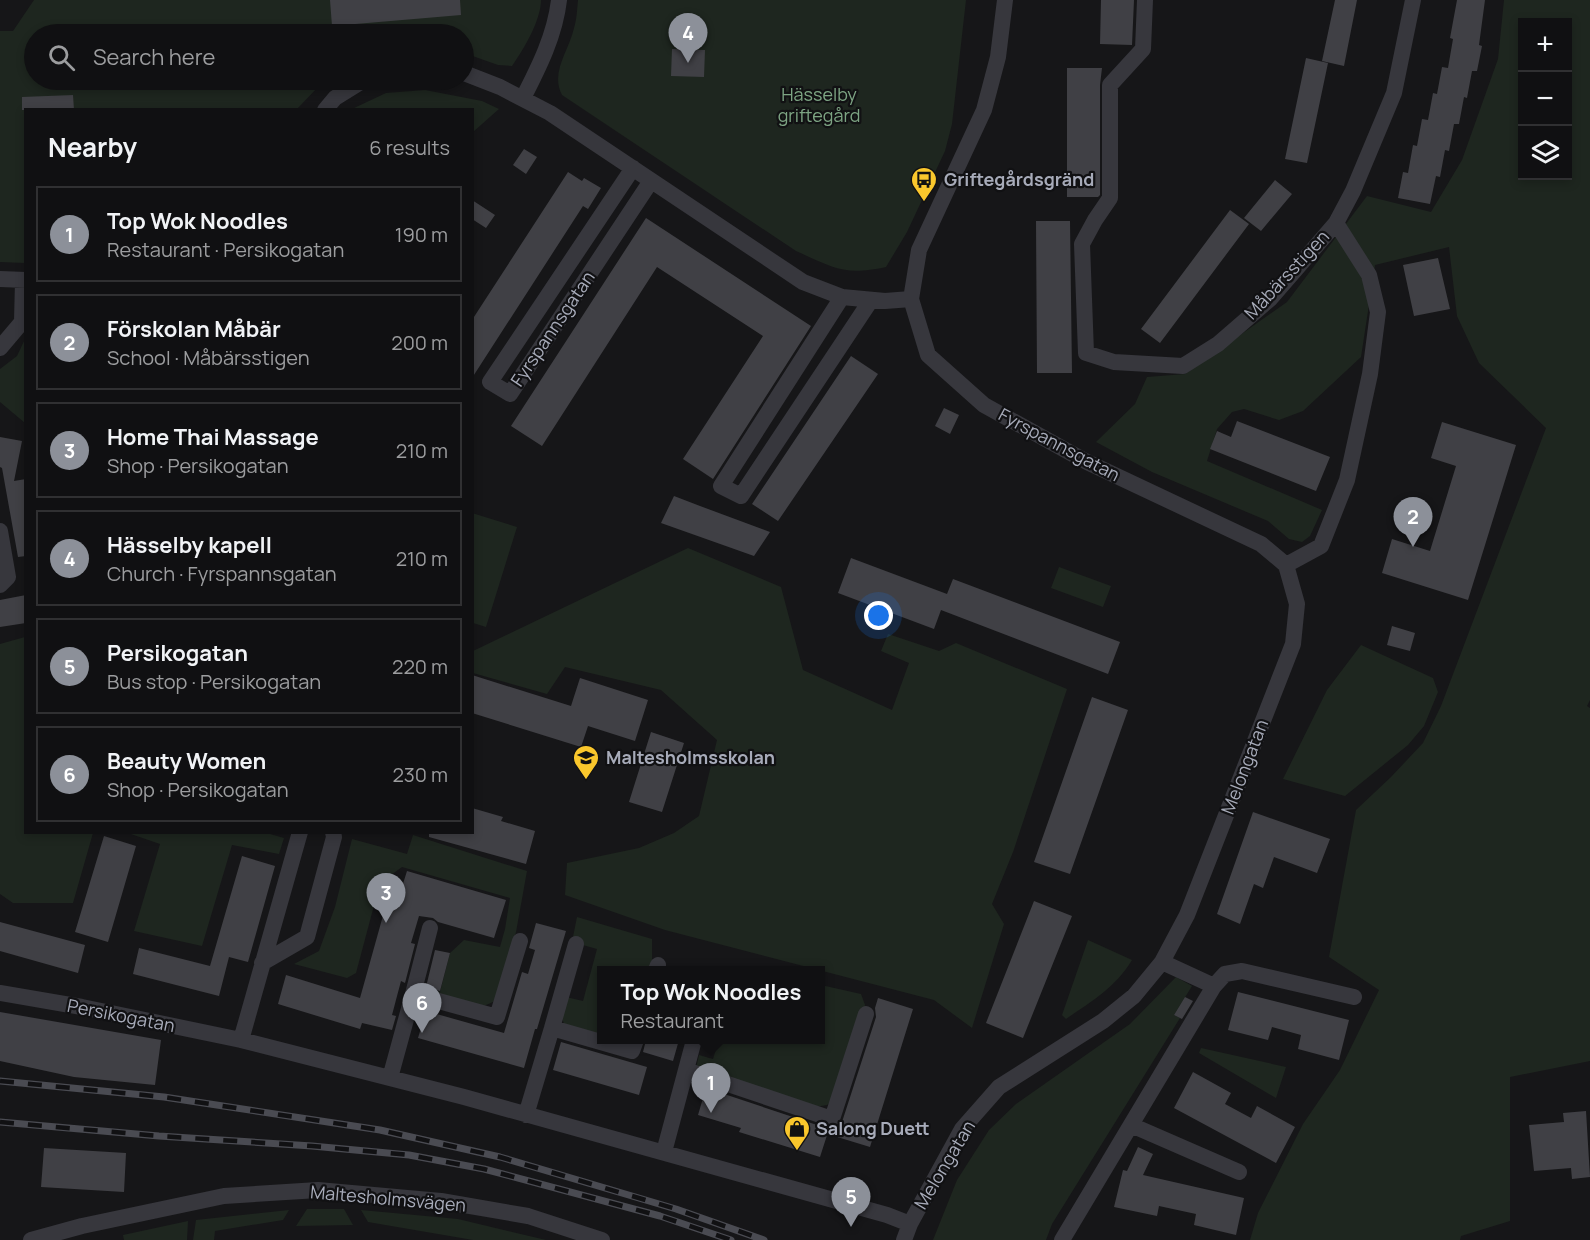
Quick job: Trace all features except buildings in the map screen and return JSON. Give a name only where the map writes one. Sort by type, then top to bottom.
[{"type":"street","points":[[523,98],[536,72],[556,20],[559,0]]},
{"type":"street","points":[[474,77],[523,98],[550,113],[803,282],[842,297],[885,301],[911,299],[919,250],[984,110],[998,57],[1005,0]]},
{"type":"street","name":"Måbärsstigen","points":[[1144,0],[1143,49],[1110,85],[1110,198],[1082,244],[1086,353],[1114,362],[1183,366],[1218,344],[1269,300],[1336,223],[1353,191],[1394,93],[1413,0]]},
{"type":"street","points":[[326,108],[334,98],[347,90]]},
{"type":"street","name":"Fyrspannsgatan","points":[[633,168],[490,382],[510,394],[651,181]]},
{"type":"street","name":"Måbärsstigen","points":[[1286,565],[1321,546],[1347,480],[1370,374],[1378,312],[1369,275],[1336,223]]},
{"type":"street","points":[[0,279],[24,281],[22,322],[0,348]]},
{"type":"street","points":[[842,297],[721,486],[741,496],[871,300]]},
{"type":"street","name":"Fyrspannsgatan","points":[[911,299],[928,355],[984,405],[1088,462],[1262,544],[1286,565]]},
{"type":"street","points":[[0,531],[8,577],[0,585]]},
{"type":"street","name":"Melongatan","points":[[907,1232],[962,1129],[999,1087],[1103,1021],[1134,996],[1162,962],[1187,915],[1293,644],[1297,604],[1286,565]]},
{"type":"street","points":[[241,1040],[299,834]]},
{"type":"street","points":[[262,963],[307,937],[333,834]]},
{"type":"street","points":[[390,1078],[430,928]]},
{"type":"street","points":[[413,994],[497,1017],[520,941]]},
{"type":"street","points":[[526,1115],[576,944]]},
{"type":"street","points":[[1162,962],[1215,986]]},
{"type":"street","points":[[1062,1240],[1215,986],[1225,974],[1242,971],[1354,997]]},
{"type":"street","name":"Persikogatan","points":[[0,993],[82,1007],[241,1040],[390,1078],[887,1215],[907,1232]]},
{"type":"street","points":[[686,1070],[832,1119],[866,1014]]},
{"type":"street","points":[[552,1028],[597,1041]]},
{"type":"street","points":[[608,1044],[632,1051],[635,1044]]},
{"type":"street","points":[[664,1152],[693,1044]]},
{"type":"street","points":[[1131,1125],[1239,1172]]},
{"type":"street","name":"Maltesholmsvägen","points":[[31,1240],[82,1226],[224,1196],[318,1190],[441,1201],[528,1216],[602,1240]]},
{"type":"green space","points":[[34,0],[541,0],[535,25],[512,66],[498,65],[474,57],[474,24],[24,24],[24,90],[315,90],[298,108],[24,108],[24,263],[0,262],[0,31],[13,31]]},
{"type":"green space","name":"Hässelby griftegård","points":[[578,0],[966,0],[952,124],[945,151],[907,232],[886,267],[860,271],[840,269],[796,251],[562,95],[558,78],[559,70],[572,37]]},
{"type":"green space","points":[[1504,0],[1590,0],[1590,700],[1587,706],[1590,708],[1590,1061],[1510,1077],[1510,1221],[1461,1236],[1460,1240],[1250,1240],[1258,1213],[1303,1124],[1340,1070],[1379,990],[1329,957],[1356,810],[1423,743],[1441,706],[1546,428],[1479,363],[1457,316],[1449,247],[1375,265],[1361,357],[1303,411],[1279,420],[1244,409],[1232,412],[1217,429],[1207,461],[1322,510],[1310,536],[1302,542],[1289,539],[1268,521],[1152,472],[1096,442],[1135,404],[1147,377],[1185,374],[1287,302],[1367,196],[1431,212],[1462,160],[1498,59]]},
{"type":"green space","points":[[425,90],[482,101],[499,109],[474,131],[474,108],[354,108],[386,93]]},
{"type":"green space","points":[[24,341],[24,422],[0,402],[0,369],[17,356]]},
{"type":"green space","points":[[474,514],[517,527],[486,627],[474,623]]},
{"type":"green space","points":[[688,548],[781,587],[803,670],[892,710],[909,663],[881,651],[888,634],[939,651],[956,643],[1067,689],[1013,852],[992,904],[1004,924],[972,1028],[934,1000],[825,972],[825,966],[803,966],[665,930],[565,895],[567,863],[639,848],[674,833],[699,816],[717,740],[661,690],[565,667],[547,694],[474,673],[474,651]]},
{"type":"green space","points":[[1059,567],[1111,586],[1103,607],[1051,588]]},
{"type":"green space","points":[[24,637],[24,834],[93,834],[73,903],[13,903],[0,894],[0,644]]},
{"type":"green space","points":[[1361,645],[1433,678],[1438,692],[1424,726],[1408,745],[1345,796],[1283,779],[1327,690]]},
{"type":"green space","points":[[131,834],[270,834],[284,838],[279,854],[232,845],[202,946],[134,931],[160,844]]},
{"type":"green space","points":[[413,835],[527,871],[516,932],[499,993],[493,1002],[479,1008],[430,993],[430,989],[440,992],[450,953],[464,940],[500,947],[510,898],[402,867],[380,883],[356,973],[347,978],[294,964],[319,951],[335,907],[352,839],[407,854]]},
{"type":"green space","points":[[577,917],[652,939],[652,966],[597,966],[597,1035],[565,1026],[561,1016],[566,997],[583,1001],[597,949],[572,942]]},
{"type":"green space","points":[[1088,940],[1132,960],[1111,986],[1066,1019],[1062,1015]]},
{"type":"green space","points":[[1176,977],[1192,986],[1174,1015],[1180,1018],[1052,1224],[1046,1240],[933,1240],[957,1180],[989,1130],[1016,1104],[1130,1024]]},
{"type":"green space","points":[[825,986],[861,994],[865,1005],[837,1096],[827,1105],[815,1107],[696,1068],[699,1055],[713,1059],[718,1044],[825,1044]]},
{"type":"green space","points":[[1201,1048],[1286,1067],[1276,1098],[1199,1053]]},
{"type":"green space","points":[[307,1209],[344,1209],[353,1225],[296,1226]]},
{"type":"green space","points":[[289,1210],[283,1220],[215,1231],[214,1240],[193,1240],[196,1220]]},
{"type":"green space","points":[[361,1210],[458,1219],[546,1240],[473,1240],[368,1222]]},
{"type":"green space","points":[[188,1221],[187,1240],[124,1240],[123,1235]]},
{"type":"railway","points":[[0,1081],[164,1097],[380,1130],[500,1157],[676,1209],[764,1240]]},
{"type":"railway","points":[[0,1122],[409,1155],[484,1169],[660,1216],[731,1240]]},
{"type":"place","name":"Hässelby kapell","points":[[688,63]]},
{"type":"place","name":"Griftegårdsgränd","points":[[924,203]]},
{"type":"place","name":"Förskolan Måbär","points":[[1413,547]]},
{"type":"place","name":"Maltesholmsskolan","points":[[586,781]]},
{"type":"place","name":"Home Thai Massage","points":[[386,923]]},
{"type":"place","name":"Beauty Women","points":[[422,1033]]},
{"type":"place","name":"Top Wok Noodles","points":[[711,1113]]},
{"type":"place","name":"Salong Duett","points":[[797,1152]]},
{"type":"place","name":"Persikogatan","points":[[851,1227]]}]
